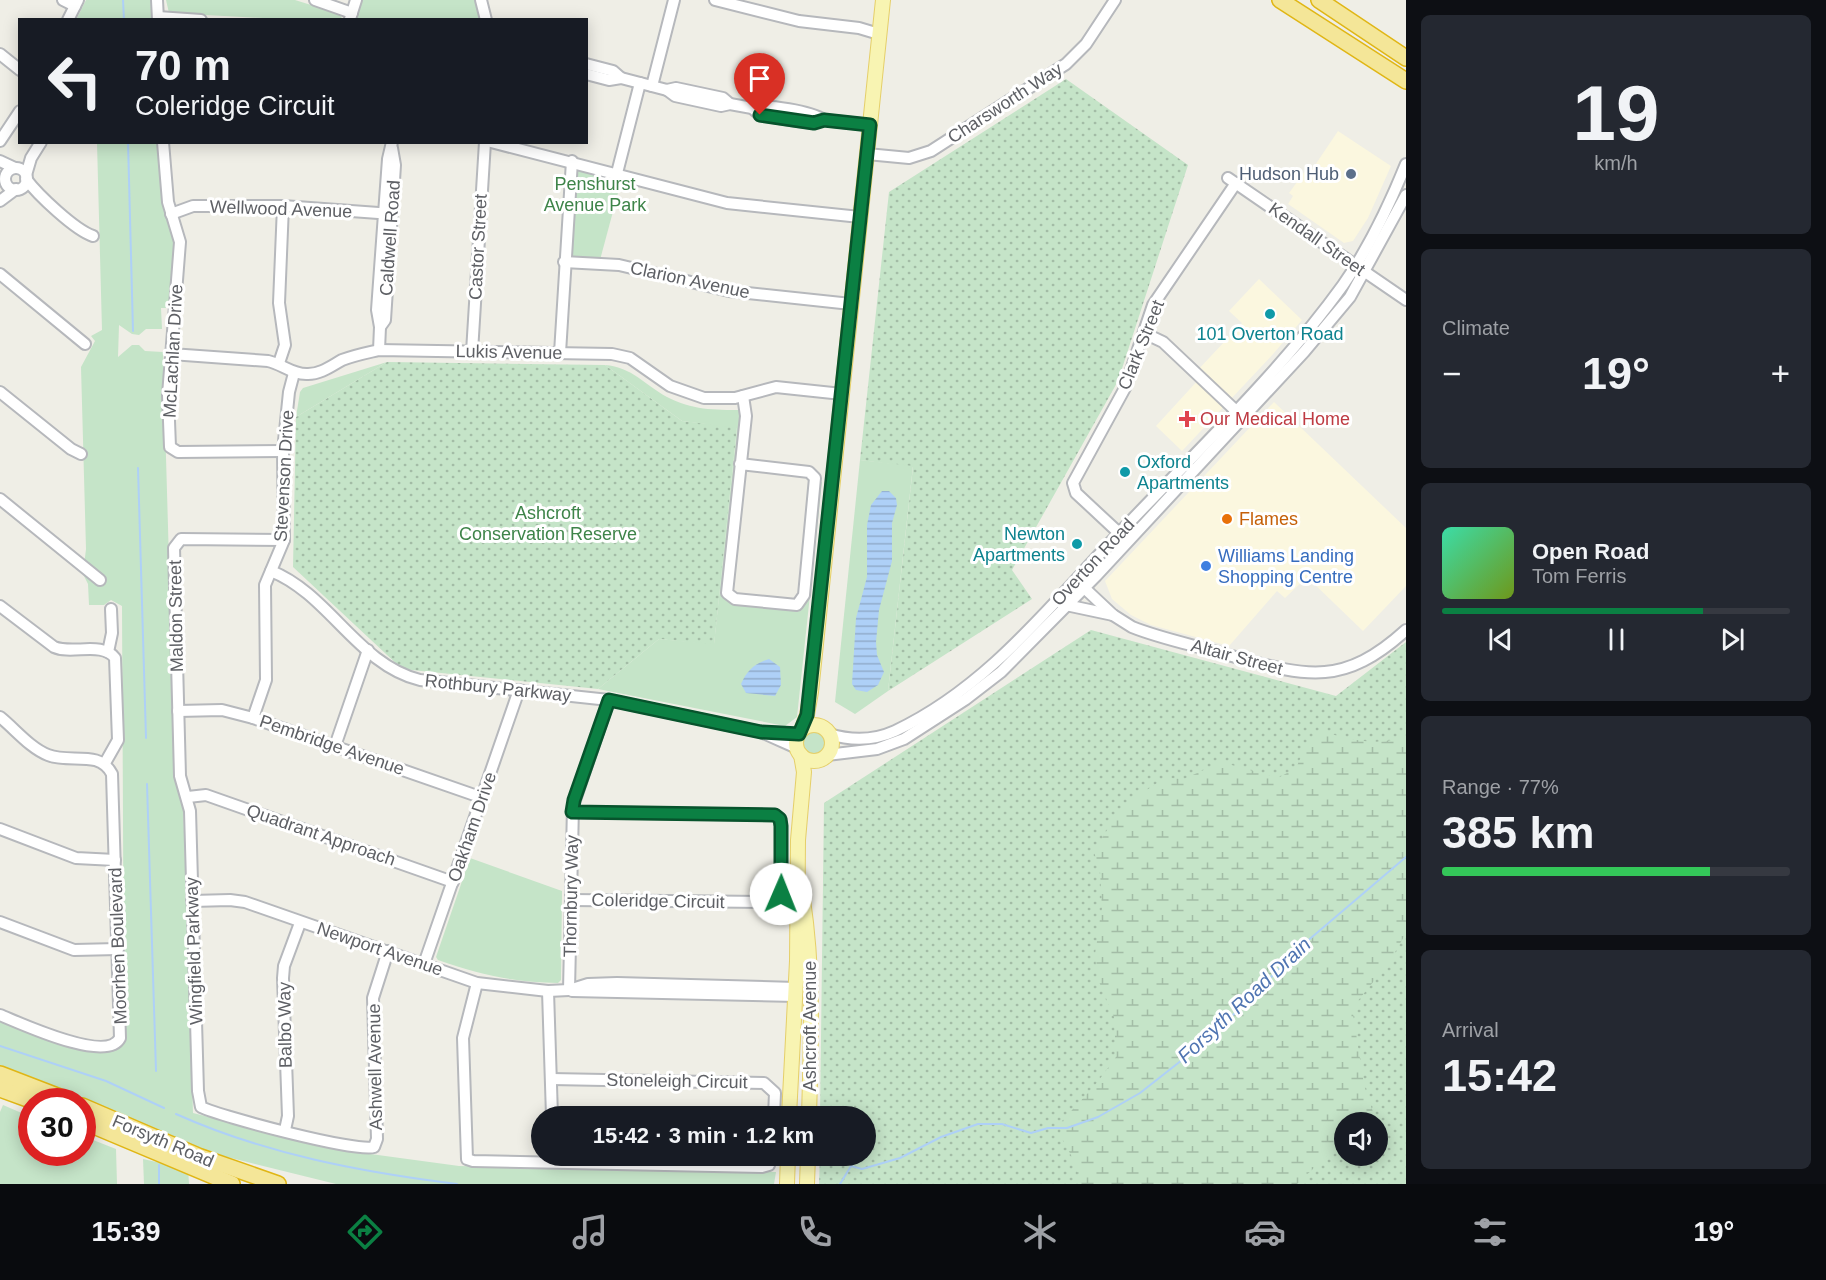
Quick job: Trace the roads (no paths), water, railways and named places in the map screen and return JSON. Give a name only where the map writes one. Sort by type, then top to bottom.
[{"type":"highway","points":[[1280,0],[1405,83]]},
{"type":"highway","points":[[1319,0],[1405,56]]},
{"type":"highway","points":[[0,1074],[36,1088]]},
{"type":"highway","points":[[0,1089],[18,1096]]},
{"type":"highway","name":"Forsyth Road","points":[[96,1113],[205,1166],[232,1184]]},
{"type":"highway","name":"Forsyth Road","points":[[96,1126],[205,1166],[279,1184]]},
{"type":"main road","points":[[812,692],[831,745],[823,757],[808,760],[799,752],[800,732],[807,715],[812,692],[883,0]]},
{"type":"main road","points":[[800,732],[810,726],[825,730]]},
{"type":"main road","name":"Ashcroft Avenue","points":[[790,1106],[796,992],[798,865],[804,772],[799,752]]},
{"type":"main road","name":"Ashcroft Avenue","points":[[802,806],[823,757]]},
{"type":"main road","name":"Ashcroft Avenue","points":[[798,865],[812,975],[809,1106]]},
{"type":"main road","points":[[796,992],[807,990],[812,975]]},
{"type":"main road","points":[[787,1184],[788,1166]]},
{"type":"main road","points":[[807,1184],[808,1166]]},
{"type":"street","points":[[63,0],[75,2],[69,18]]},
{"type":"street","points":[[157,0],[158,18]]},
{"type":"street","points":[[315,0],[351,16],[356,0]]},
{"type":"street","points":[[481,0],[486,18]]},
{"type":"street","points":[[652,86],[674,0]]},
{"type":"street","points":[[715,0],[799,21],[880,30]]},
{"type":"street","name":"Charsworth Way","points":[[867,154],[909,158],[931,151],[1066,64],[1086,44],[1115,0]]},
{"type":"street","points":[[0,54],[18,68]]},
{"type":"street","points":[[588,65],[613,71],[621,78]]},
{"type":"street","points":[[588,75],[609,80],[621,78],[667,90],[676,88],[688,90],[723,98],[730,104],[752,108],[762,106],[814,114],[824,120],[870,125]]},
{"type":"street","points":[[617,173],[640,83]]},
{"type":"street","points":[[0,141],[18,114]]},
{"type":"street","points":[[0,202],[12,185],[26,177],[31,158],[40,144]]},
{"type":"street","name":"McLachlan Drive","points":[[163,144],[171,213],[180,242],[168,395],[172,450],[283,451]]},
{"type":"street","name":"Castor Street","points":[[472,352],[485,144]]},
{"type":"street","points":[[500,144],[728,202],[860,217]]},
{"type":"street","name":"Caldwell Road","points":[[379,351],[380,327],[377,310],[388,214],[392,145]]},
{"type":"street","points":[[12,185],[8,171],[31,158]]},
{"type":"street","points":[[560,353],[572,161]]},
{"type":"street","points":[[0,162],[15,168],[26,177],[36,192],[82,231],[93,236]]},
{"type":"street","points":[[0,162],[12,185],[36,192]]},
{"type":"street","name":"Overton Road","points":[[823,757],[877,750],[910,735],[993,679],[1066,605],[1119,533],[1305,335],[1355,266],[1380,223],[1406,164]]},
{"type":"street","name":"Kendall Street","points":[[1232,180],[1406,300]]},
{"type":"street","name":"Clark Street","points":[[1119,533],[1074,490],[1073,483],[1125,388],[1156,300],[1232,180]]},
{"type":"street","name":"Overton Road","points":[[825,730],[851,739],[867,739],[889,733],[911,722],[989,668],[1080,583],[1304,352],[1350,297],[1406,195]]},
{"type":"street","name":"Wellwood Avenue","points":[[171,213],[193,206],[284,206],[388,214]]},
{"type":"street","points":[[279,363],[285,345],[279,303],[284,206]]},
{"type":"street","name":"Clarion Avenue","points":[[564,262],[619,265],[729,291],[851,304]]},
{"type":"street","points":[[0,274],[85,344]]},
{"type":"street","points":[[1144,333],[1163,342],[1234,410]]},
{"type":"street","name":"Lukis Avenue","points":[[294,373],[322,372],[357,354],[379,351],[617,354],[641,364],[663,381],[686,393],[711,399],[743,396],[776,387],[842,394]]},
{"type":"street","points":[[171,354],[279,363],[294,373]]},
{"type":"street","name":"Stevenson Drive","points":[[254,718],[266,680],[265,585],[284,540],[283,451],[289,392],[294,373]]},
{"type":"street","points":[[0,392],[71,449],[81,454]]},
{"type":"street","points":[[740,464],[809,472],[815,478],[804,595],[797,604],[735,599],[726,592],[740,464],[746,416],[743,396]]},
{"type":"street","points":[[0,499],[100,580]]},
{"type":"street","name":"Maldon Street","points":[[188,797],[180,776],[175,544],[181,539],[284,540]]},
{"type":"street","name":"Rothbury Parkway","points":[[271,571],[301,588],[368,650],[402,676],[420,680],[609,700],[761,732],[800,732]]},
{"type":"street","name":"Altair Street","points":[[1080,583],[1113,615],[1140,630],[1282,669],[1307,673],[1330,672],[1360,664],[1382,651],[1406,630]]},
{"type":"street","points":[[1066,605],[1113,615]]},
{"type":"street","points":[[0,606],[54,647],[63,650],[108,652],[116,662],[118,740],[105,763],[93,758],[79,760],[47,755],[0,718]]},
{"type":"street","points":[[108,652],[112,633],[111,609]]},
{"type":"street","points":[[335,746],[368,650]]},
{"type":"street","name":"Oakham Drive","points":[[424,964],[519,690]]},
{"type":"street","name":"Thornbury Way","points":[[569,990],[572,812],[574,800],[609,700]]},
{"type":"street","name":"Pembridge Avenue","points":[[178,711],[222,710],[254,718],[483,798]]},
{"type":"street","name":"Rothbury Parkway","points":[[761,732],[799,752]]},
{"type":"street","name":"Moorhen Boulevard","points":[[0,1015],[92,1047],[116,1044],[120,1036],[112,774],[105,763]]},
{"type":"street","name":"Quadrant Approach","points":[[188,797],[206,795],[453,882]]},
{"type":"street","name":"Wingfield Parkway","points":[[188,797],[200,1105]]},
{"type":"street","name":"Coleridge Circuit","points":[[571,900],[772,902],[778,900],[781,891],[781,826],[780,819],[775,815],[572,812]]},
{"type":"street","points":[[0,829],[76,858],[115,860]]},
{"type":"street","name":"Newport Avenue","points":[[192,901],[245,902],[477,983],[548,991],[569,990],[588,984],[617,987],[796,992]]},
{"type":"street","points":[[0,922],[74,950],[118,949]]},
{"type":"street","name":"Balbo Way","points":[[285,1130],[288,1116],[283,978],[284,966],[300,923]]},
{"type":"street","name":"Ashwell Avenue","points":[[200,1105],[209,1110],[331,1144],[368,1149],[375,1144],[373,998],[388,951]]},
{"type":"street","points":[[477,983],[463,1038],[465,1156],[473,1161],[531,1160]]},
{"type":"street","points":[[548,991],[552,1106]]},
{"type":"street","name":"Stoneleigh Circuit","points":[[551,1079],[764,1083],[774,1091],[774,1106]]},
{"type":"street","points":[[736,1166],[766,1166]]},
{"type":"water","points":[[882,491],[889,491],[896,498],[897,505],[892,523],[892,561],[879,610],[876,642],[877,655],[884,672],[878,685],[867,692],[856,690],[852,684],[856,618],[867,577],[867,525],[871,505]]},
{"type":"water","points":[[769,659],[780,667],[781,685],[775,696],[746,693],[741,684],[746,675],[756,665]]},
{"type":"waterway","points":[[123,0],[124,18]]},
{"type":"waterway","points":[[128,144],[133,331]]},
{"type":"waterway","points":[[138,468],[146,738]]},
{"type":"waterway","points":[[147,784],[156,1071]]},
{"type":"waterway","name":"Forsyth Road Drain","points":[[840,1184],[851,1166],[862,1169],[900,1158],[941,1137],[978,1124],[1002,1124],[1031,1133],[1048,1128],[1067,1128],[1098,1117],[1140,1093],[1210,1038],[1305,943],[1406,857]]},
{"type":"waterway","name":"Forsyth Road Drain","points":[[0,1046],[106,1081],[164,1108]]},
{"type":"waterway","name":"Forsyth Road Drain","points":[[176,1114],[279,1151],[385,1174],[457,1184]]},
{"type":"waterway","points":[[159,1165],[159,1184]]},
{"type":"place","name":"Hudson Hub","points":[[1351,174]]},
{"type":"place","name":"101 Overton Road","points":[[1270,314]]},
{"type":"place","name":"Our Medical Home","points":[[1187,419]]},
{"type":"place","name":"Oxford Apartments","points":[[1125,472]]},
{"type":"place","name":"Flames","points":[[1227,519]]},
{"type":"place","name":"Newton Apartments","points":[[1077,544]]},
{"type":"place","name":"Williams Landing Shopping Centre","points":[[1206,566]]},
{"type":"park label","name":"Penshurst Avenue Park","points":[[595,194]]},
{"type":"park label","name":"Ashcroft Conservation Reserve","points":[[548,523]]}]
